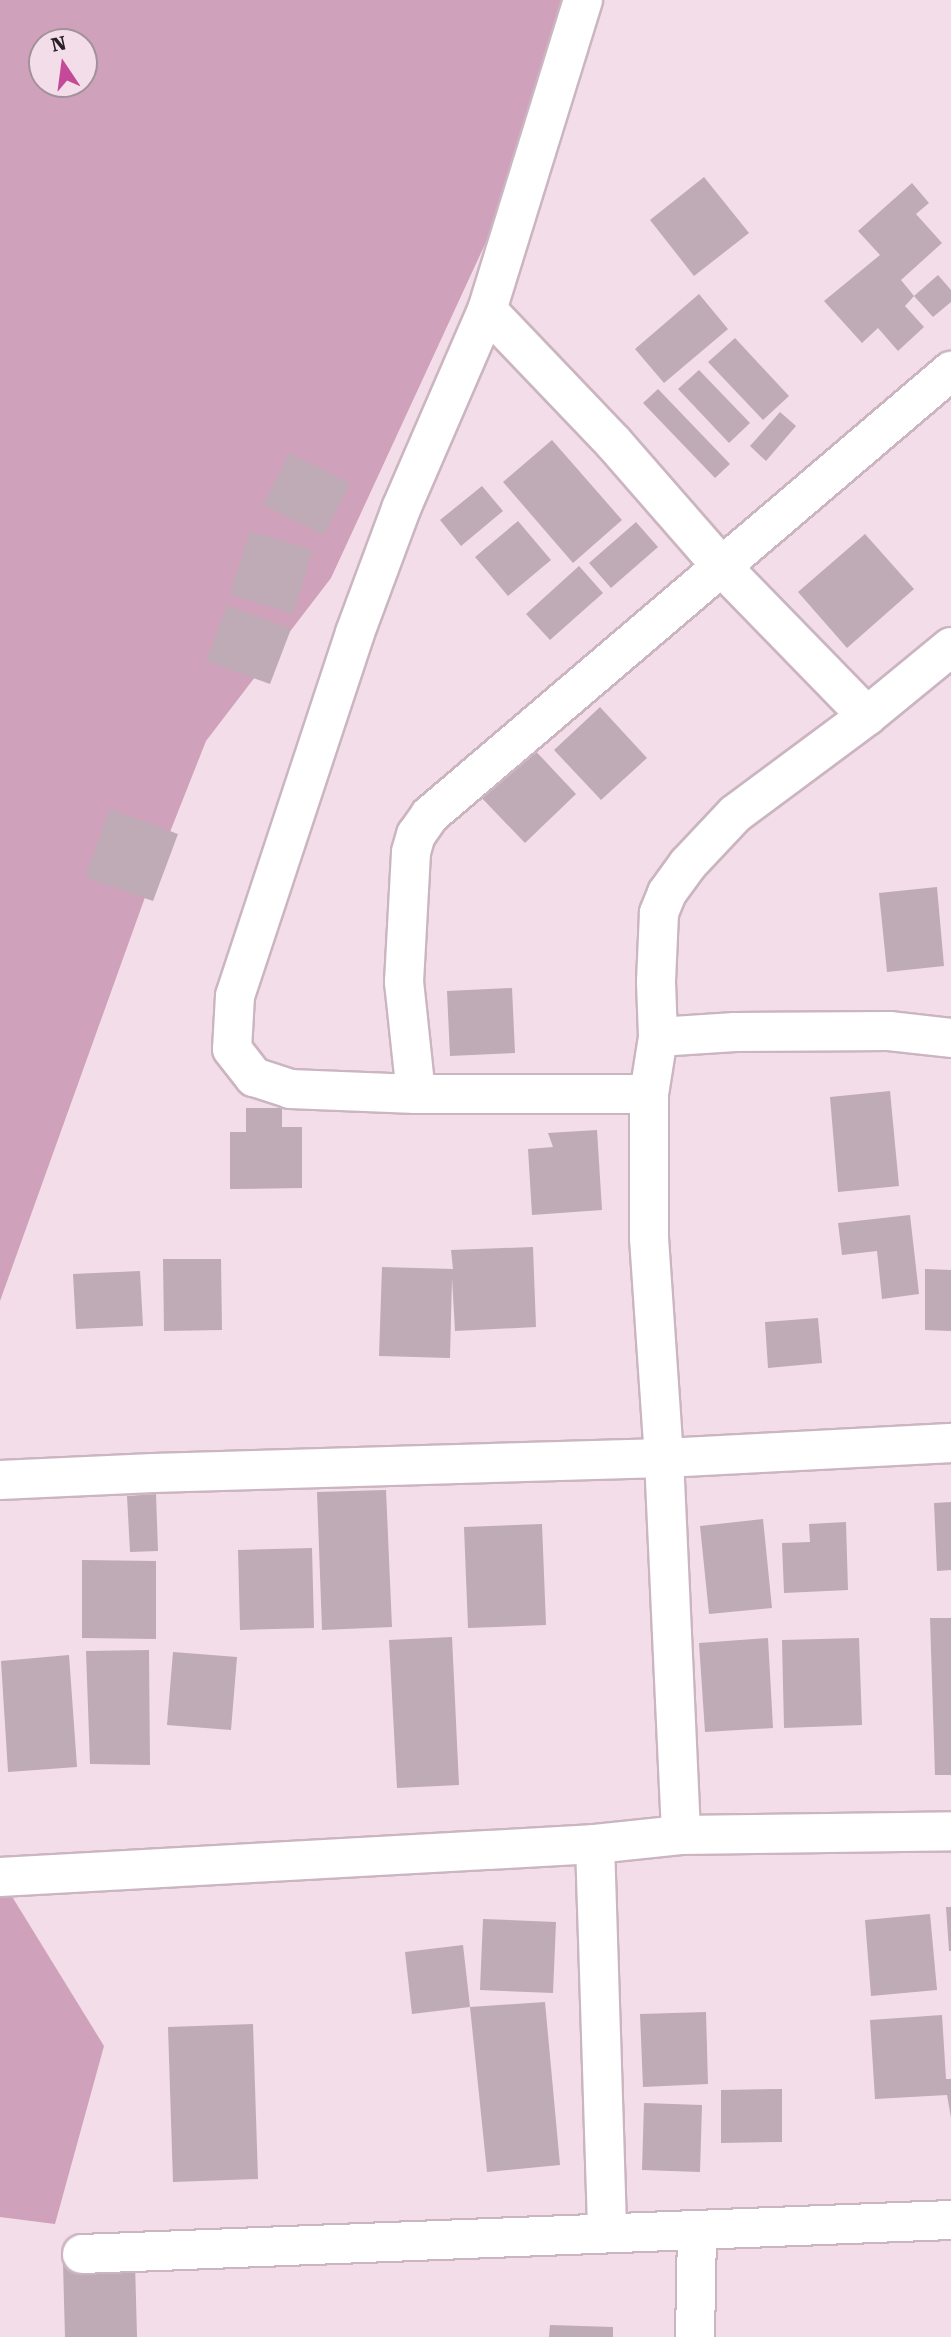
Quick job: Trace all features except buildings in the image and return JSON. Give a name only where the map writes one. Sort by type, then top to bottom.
[{"type":"street","points":[[583,0],[487,310],[401,509],[355,633],[235,996],[232,1049],[254,1077],[290,1089],[416,1094],[649,1094]]},
{"type":"street","points":[[487,310],[614,443],[722,567],[867,716]]},
{"type":"street","points":[[416,1094],[404,982],[411,852],[416,835],[430,815],[951,371]]},
{"type":"street","points":[[681,1835],[664,1458],[649,1238],[649,1094],[658,1037],[656,935],[659,913],[667,893],[688,864],[735,814],[867,716],[951,647]]},
{"type":"street","points":[[658,1037],[735,1032],[889,1031],[951,1038]]},
{"type":"street","points":[[0,1480],[664,1458],[951,1443]]},
{"type":"street","points":[[0,1877],[595,1844],[681,1835],[951,1830]]},
{"type":"street","points":[[595,1844],[607,2233]]},
{"type":"street","points":[[82,2254],[951,2220]]},
{"type":"street","points":[[695,2337],[697,2231]]},
{"type":"shaded area","points":[[0,0],[581,0],[492,229],[331,578],[206,741],[153,875],[0,1301]]},
{"type":"shaded area","points":[[0,1877],[104,2046],[55,2224],[0,2217]]}]
